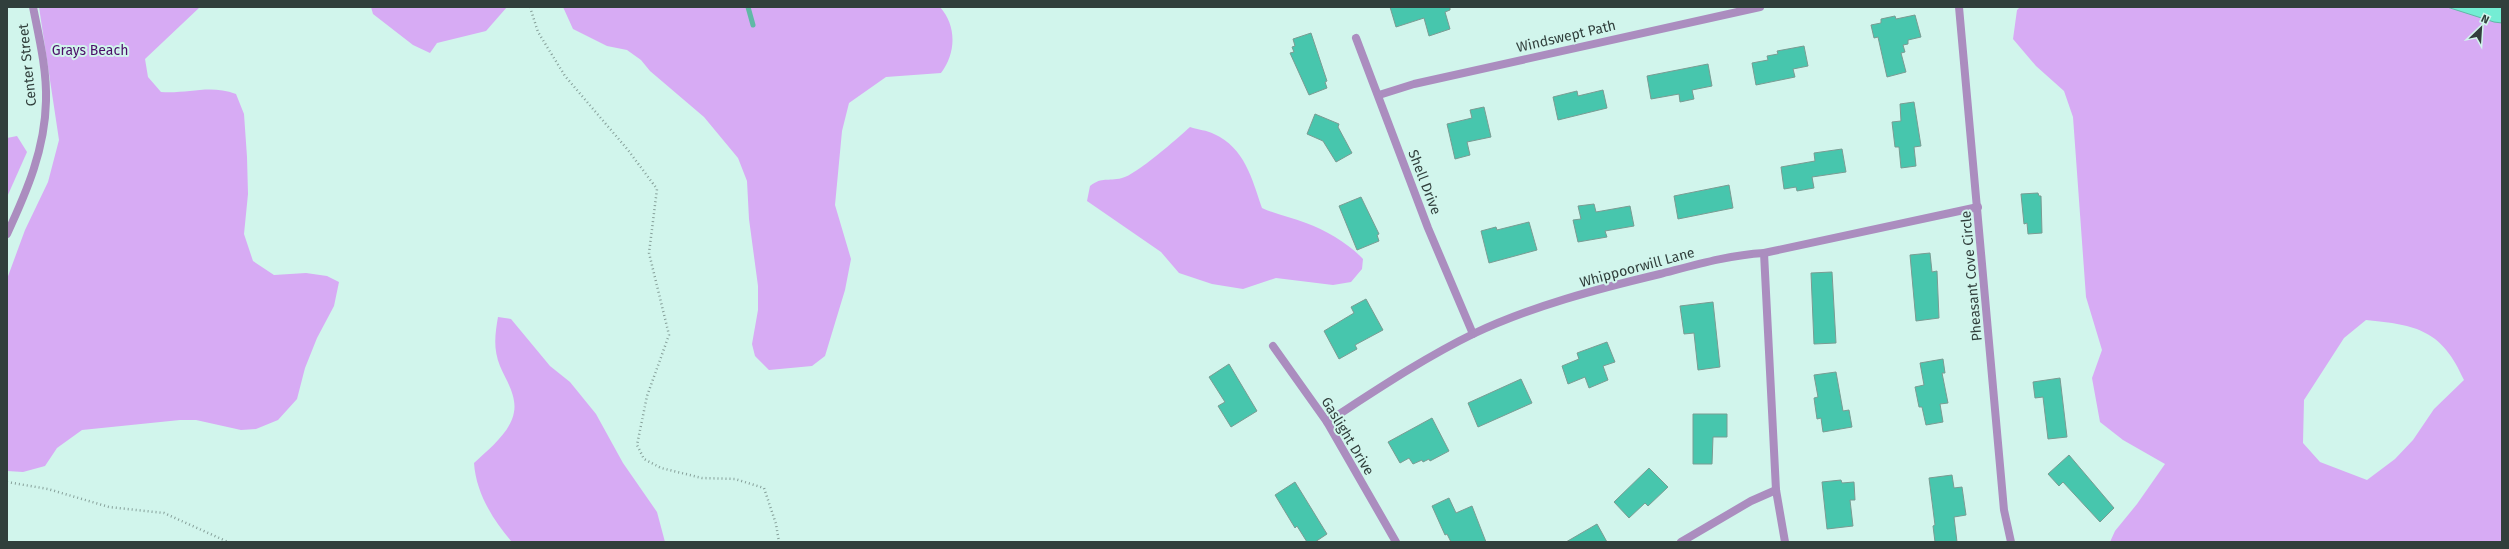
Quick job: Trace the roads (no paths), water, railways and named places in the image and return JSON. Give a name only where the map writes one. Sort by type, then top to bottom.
[{"type":"street","name":"Center Street","points":[[7,234],[34,171],[44,128],[46,100],[34,7]]},
{"type":"street","name":"Windswept Path","points":[[1379,95],[1414,84],[1760,7]]},
{"type":"street","name":"Pheasant Cove Circle","points":[[1959,7],[2004,510],[2011,542]]},
{"type":"street","name":"Shell Drive","points":[[1356,38],[1379,95],[1428,228],[1473,334]]},
{"type":"street","name":"Whippoorwill Lane","points":[[1327,422],[1386,384],[1473,334],[1532,310],[1623,283],[1740,254],[1764,253],[1978,207]]},
{"type":"street","points":[[1764,253],[1776,490],[1785,542]]},
{"type":"street","name":"Gaslight Drive","points":[[1273,346],[1327,422],[1396,542]]},
{"type":"street","points":[[1681,542],[1751,501],[1776,490]]},
{"type":"waterway","points":[[748,7],[753,25]]},
{"type":"park label","name":"Grays Beach","points":[[90,50]]}]
